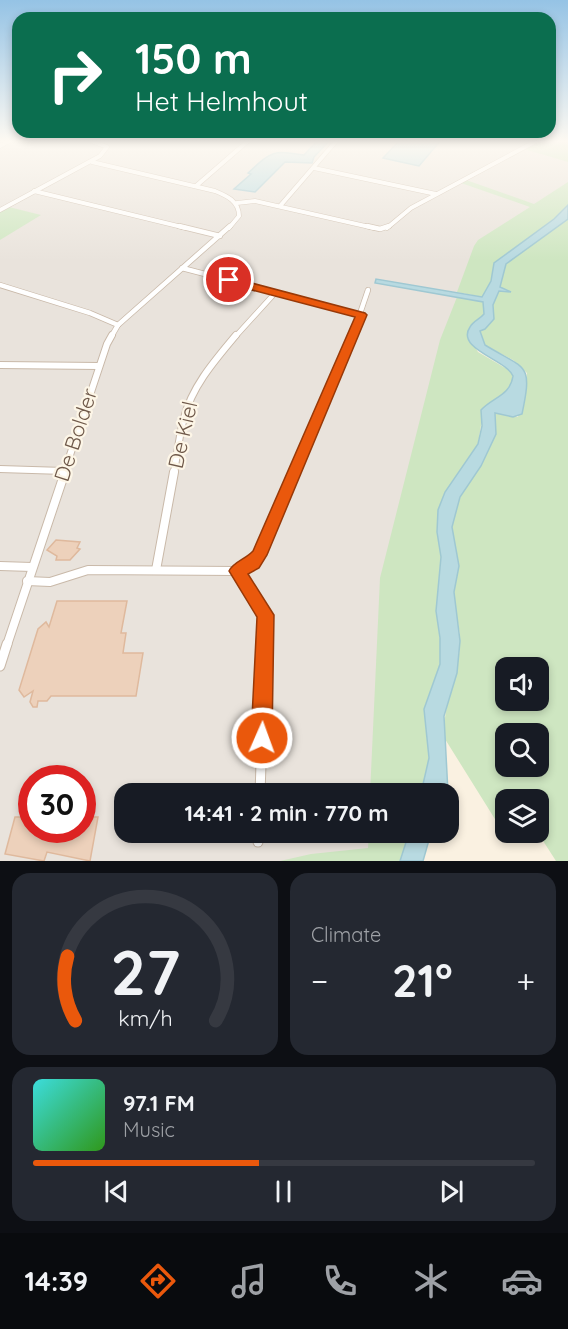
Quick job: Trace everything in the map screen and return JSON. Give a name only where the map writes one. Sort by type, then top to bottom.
[{"type":"street","points":[[0,210],[54,180]]},
{"type":"street","points":[[171,180],[224,194],[237,203],[255,201],[380,230],[387,228],[411,208],[463,180]]},
{"type":"street","points":[[196,186],[203,180]]},
{"type":"street","points":[[280,206],[303,180]]},
{"type":"street","points":[[369,180],[436,195]]},
{"type":"street","points":[[34,191],[220,236]]},
{"type":"street","points":[[0,285],[90,312],[107,322],[118,325],[220,236],[239,216],[237,203]]},
{"type":"street","points":[[182,268],[361,315]]},
{"type":"street","points":[[27,581],[50,582],[88,570],[237,571],[253,563],[259,555],[361,315],[368,290]]},
{"type":"street","name":"De Kiel","points":[[156,570],[184,417],[192,394],[203,375],[275,293]]},
{"type":"street","name":"De Bolder","points":[[0,666],[99,366],[109,338],[118,325]]},
{"type":"street","points":[[0,365],[99,366]]},
{"type":"street","points":[[0,469],[64,471]]},
{"type":"street","points":[[0,566],[32,567]]},
{"type":"street","points":[[237,571],[266,615],[260,783]]},
{"type":"shaded area","points":[[0,180],[568,180],[568,188],[482,245],[449,327],[381,783],[114,783],[114,843],[375,843],[371,861],[0,861]]},
{"type":"green space","points":[[467,180],[534,204],[568,182],[568,205],[554,219],[494,263],[491,281],[482,297],[457,292],[474,246],[478,240],[530,207],[461,183]]},
{"type":"green space","points":[[9,207],[41,215],[0,240],[0,212]]},
{"type":"green space","points":[[568,218],[568,861],[556,861],[544,843],[549,843],[549,789],[495,789],[495,819],[445,739],[444,726],[460,640],[454,594],[458,567],[452,531],[455,511],[492,443],[495,413],[518,417],[527,373],[513,360],[485,345],[480,331],[503,275],[503,268],[510,258]]},
{"type":"green space","points":[[457,297],[483,302],[484,314],[470,326],[468,335],[478,352],[512,372],[512,379],[504,394],[484,407],[478,444],[445,492],[438,510],[437,532],[441,557],[436,611],[440,638],[440,664],[424,709],[429,758],[423,783],[371,783],[380,578],[440,340]]},
{"type":"green space","points":[[368,843],[406,843],[400,861],[280,861],[311,854],[368,848]]},
{"type":"water","points":[[244,180],[267,180],[255,192],[234,189]]},
{"type":"water","points":[[568,205],[568,219],[506,264],[500,287],[511,292],[499,291],[493,305],[494,319],[480,331],[485,345],[523,369],[527,385],[522,414],[513,417],[495,413],[496,434],[481,466],[460,497],[452,527],[459,566],[454,592],[460,641],[457,673],[444,716],[447,783],[423,783],[429,758],[424,709],[440,664],[440,638],[436,611],[441,557],[437,532],[438,510],[445,492],[478,444],[482,426],[481,410],[505,392],[513,376],[509,370],[475,348],[467,335],[473,323],[484,314],[483,302],[375,283],[376,279],[482,297],[491,281],[494,263],[554,219]]},
{"type":"water","points":[[406,843],[428,843],[423,861],[400,861]]},
{"type":"building","points":[[56,540],[80,542],[77,548],[80,549],[70,560],[56,560],[57,556],[47,550]]},
{"type":"building","points":[[57,601],[127,601],[121,633],[126,633],[123,653],[143,653],[136,696],[51,696],[47,701],[38,701],[37,707],[33,707],[30,702],[33,691],[24,697],[19,690],[38,629],[46,622],[49,627]]},
{"type":"building","points":[[15,817],[18,817],[18,843],[93,843],[90,861],[47,852],[44,861],[5,854]]},
{"type":"route","points":[[229,280],[361,315],[259,555],[253,563],[237,571],[266,615],[262,738]]}]
